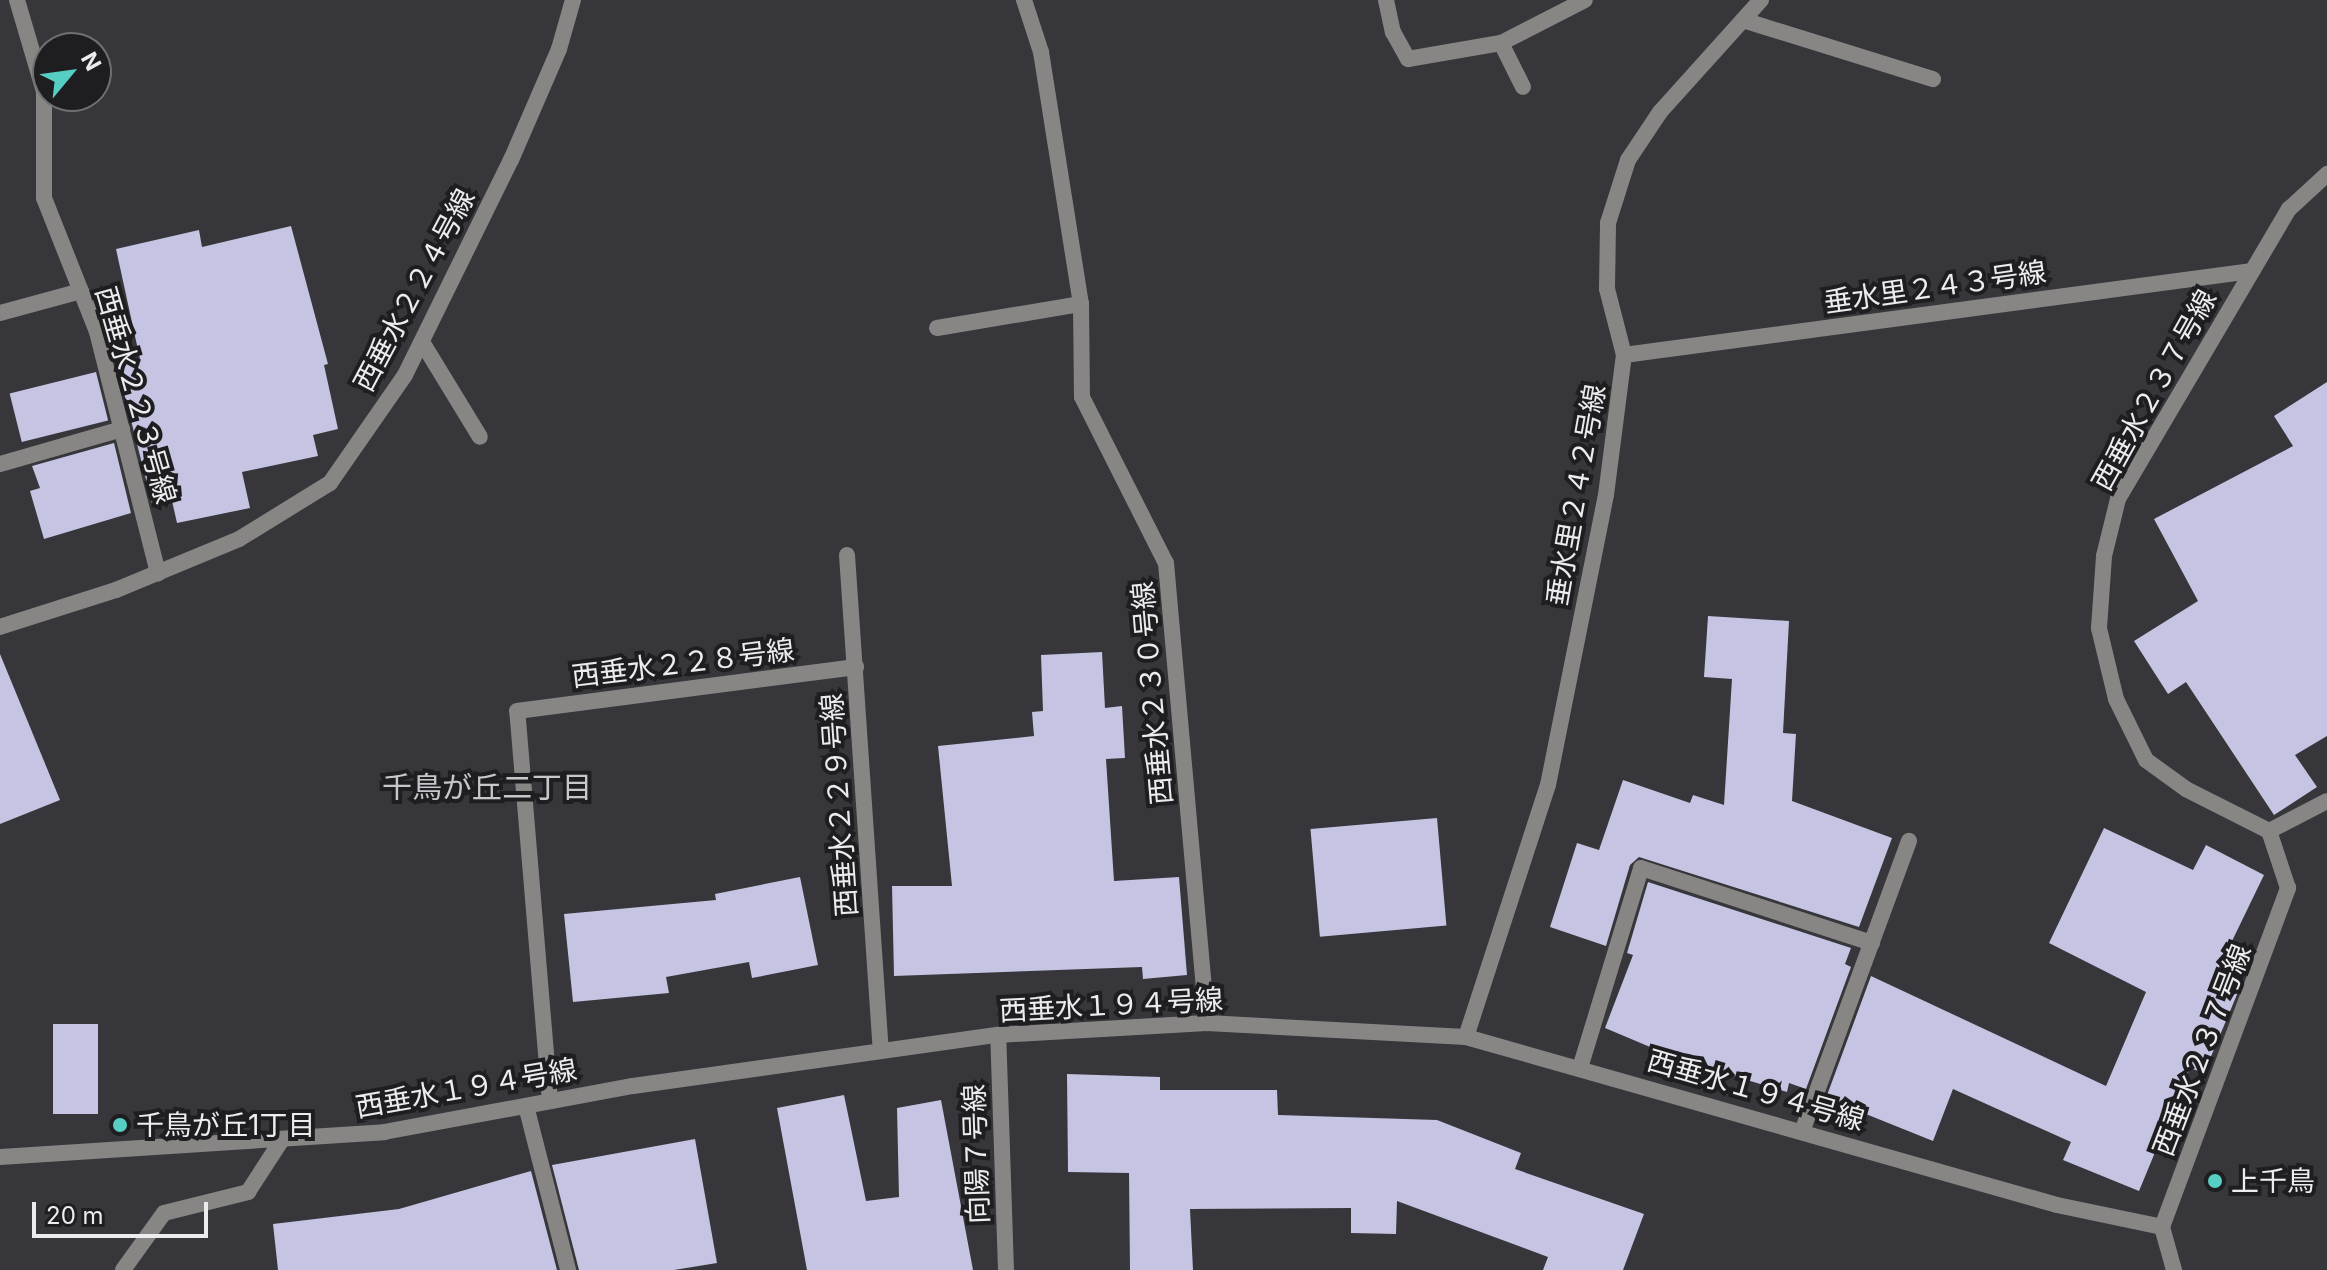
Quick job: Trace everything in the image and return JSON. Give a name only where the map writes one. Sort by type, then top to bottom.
[{"type":"street","name":"西垂水２２３号線","points":[[17,0],[44,92],[44,198],[81,291],[122,429],[158,573]]},
{"type":"street","name":"西垂水２２４号線","points":[[0,627],[158,573],[239,539],[330,483],[405,375],[422,342],[511,160],[559,49],[573,0]]},
{"type":"street","name":"西垂水２３０号線","points":[[1024,0],[1041,52],[1081,304],[1082,397],[1166,563],[1207,1023]]},
{"type":"street","points":[[1386,0],[1393,32],[1408,59],[1501,43],[1585,0]]},
{"type":"street","name":"垂水里２４２号線","points":[[1466,1037],[1548,785],[1606,495],[1624,355],[1607,289],[1608,223],[1628,160],[1660,112],[1761,0]]},
{"type":"street","points":[[1743,20],[1933,79]]},
{"type":"street","points":[[1501,43],[1523,87]]},
{"type":"street","name":"西垂水２３７号線","points":[[2162,1227],[2288,888],[2269,831],[2186,789],[2146,760],[2116,699],[2099,628],[2104,556],[2118,499],[2289,209],[2327,174]]},
{"type":"street","name":"垂水里２４３号線","points":[[1624,355],[2252,271]]},
{"type":"street","points":[[0,313],[81,291]]},
{"type":"street","points":[[937,328],[1081,304]]},
{"type":"street","points":[[422,342],[480,437]]},
{"type":"street","points":[[0,464],[122,429]]},
{"type":"street","name":"西垂水２２９号線","points":[[847,555],[881,1051]]},
{"type":"street","name":"西垂水２２８号線","points":[[550,1101],[517,711],[856,667]]},
{"type":"street","points":[[2269,831],[2327,801]]},
{"type":"street","points":[[1803,1129],[1909,841]]},
{"type":"street","points":[[1580,1068],[1641,868],[1872,943]]},
{"type":"street","name":"西垂水１９４号線","points":[[0,1157],[384,1132],[550,1101],[998,1035],[1207,1023],[1466,1037],[1803,1129],[2057,1205],[2162,1227]]},
{"type":"street","name":"向陽７号線","points":[[998,1035],[1006,1270]]},
{"type":"street","points":[[526,1106],[568,1270]]},
{"type":"street","points":[[123,1270],[164,1213],[248,1192],[281,1141]]},
{"type":"street","points":[[2162,1227],[2174,1270]]},
{"type":"building","points":[[291,226],[328,364],[324,365],[338,429],[313,435],[318,456],[242,472],[250,508],[177,523],[172,501],[153,507],[117,365],[140,359],[116,249],[199,230],[202,247]]},
{"type":"building","points":[[96,372],[108,421],[22,442],[10,394]]},
{"type":"building","points":[[2327,382],[2327,736],[2295,755],[2317,787],[2274,815],[2186,682],[2168,694],[2134,641],[2198,601],[2154,519],[2293,446],[2274,416]]},
{"type":"building","points":[[114,443],[131,513],[44,539],[30,491],[40,488],[32,466]]},
{"type":"building","points":[[1708,616],[1789,621],[1783,733],[1796,734],[1792,801],[1892,838],[1859,927],[1639,857],[1630,865],[1606,946],[1550,927],[1577,843],[1599,850],[1623,780],[1690,803],[1693,795],[1724,805],[1732,679],[1704,677]]},
{"type":"building","points":[[1102,652],[1105,708],[1122,706],[1125,758],[1106,759],[1114,881],[1179,877],[1187,975],[1143,979],[1142,967],[894,976],[892,886],[952,886],[938,746],[1034,736],[1032,712],[1043,711],[1041,655]]},
{"type":"building","points":[[0,654],[60,800],[0,824]]},
{"type":"building","points":[[1437,818],[1446,926],[1320,937],[1310,829]]},
{"type":"building","points":[[2104,828],[2193,870],[2206,845],[2264,875],[2217,972],[2242,982],[2204,1073],[2190,1068],[2139,1191],[2063,1160],[2071,1142],[1953,1089],[1933,1141],[1826,1098],[1871,976],[2106,1086],[2146,992],[2049,943]]},
{"type":"building","points":[[800,877],[818,965],[752,978],[749,962],[666,977],[669,993],[573,1002],[564,914],[716,900],[715,894]]},
{"type":"building","points":[[1648,882],[1851,948],[1845,964],[1851,967],[1806,1089],[1789,1083],[1787,1092],[1681,1060],[1605,1028],[1633,955],[1627,953]]},
{"type":"building","points":[[53,1024],[98,1024],[98,1114],[53,1114]]},
{"type":"building","points":[[1067,1074],[1160,1077],[1160,1090],[1277,1090],[1278,1115],[1437,1120],[1521,1153],[1515,1169],[1644,1214],[1623,1270],[1543,1270],[1548,1257],[1397,1201],[1396,1234],[1351,1233],[1351,1208],[1190,1209],[1193,1270],[1130,1270],[1129,1173],[1068,1172]]},
{"type":"building","points":[[844,1095],[866,1201],[899,1197],[897,1108],[941,1100],[973,1270],[807,1270],[777,1108]]},
{"type":"building","points":[[695,1139],[717,1263],[674,1270],[579,1270],[552,1165]]},
{"type":"building","points":[[531,1171],[557,1270],[278,1270],[273,1224],[399,1209]]},
{"type":"place","name":"千鳥が丘1丁目","points":[[120,1125]]},
{"type":"place","name":"上千鳥","points":[[2215,1181]]},
{"type":"district","name":"千鳥が丘二丁目","points":[[487,787]]}]
